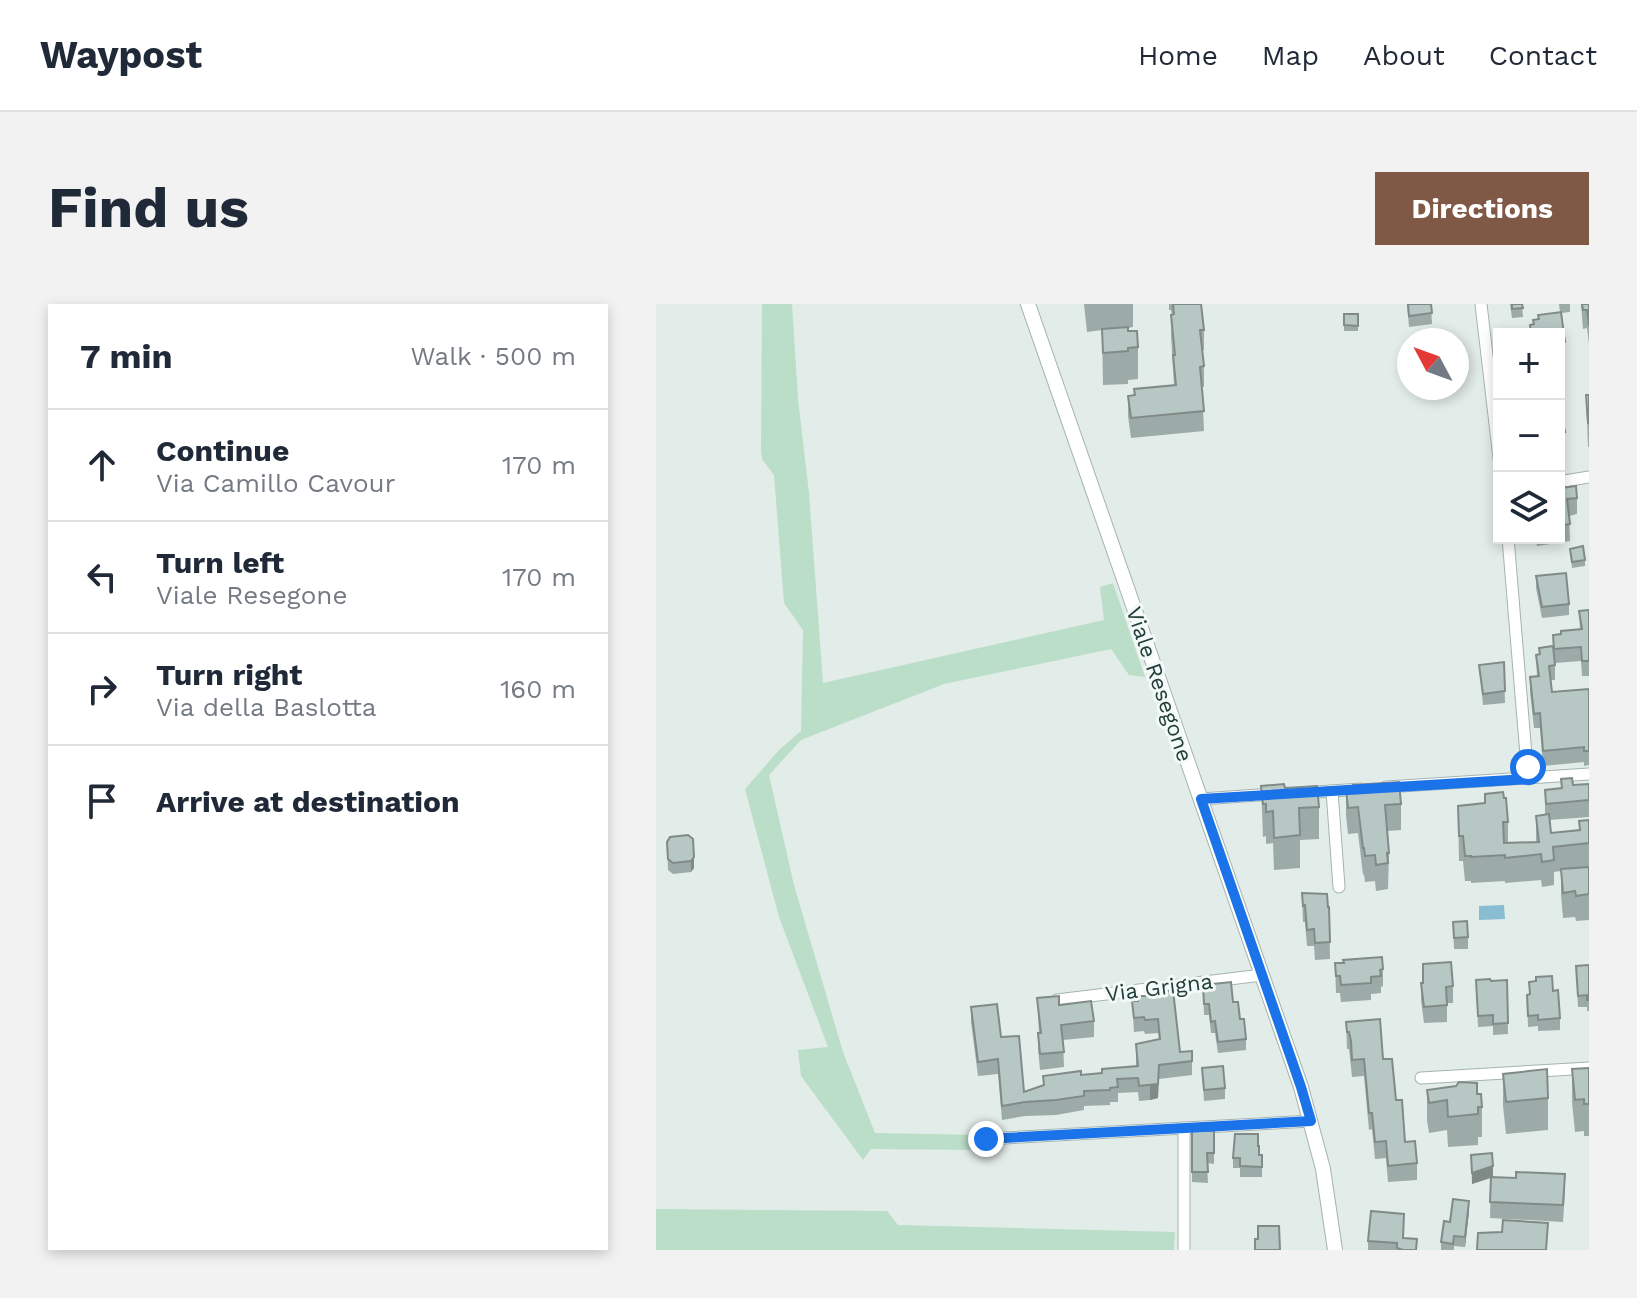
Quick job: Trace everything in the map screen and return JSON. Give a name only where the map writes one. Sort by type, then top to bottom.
[{"type":"street","name":"Viale Resegone","points":[[1028,304],[1311,1121],[1323,1169],[1335,1250]]},
{"type":"street","points":[[1481,304],[1493,407]]},
{"type":"street","points":[[1565,481],[1589,477]]},
{"type":"street","points":[[1508,544],[1528,779]]},
{"type":"street","points":[[1201,799],[1589,774]]},
{"type":"street","points":[[1332,791],[1339,887]]},
{"type":"street","name":"Via Grigna","points":[[1057,1000],[1262,975]]},
{"type":"street","points":[[1421,1078],[1589,1068]]},
{"type":"street","points":[[986,1139],[1311,1121]]},
{"type":"street","points":[[1184,1128],[1184,1250]]},
{"type":"green space","points":[[762,304],[792,304],[823,683],[1104,620],[1100,587],[1113,583],[1145,677],[1129,675],[1111,649],[944,684],[801,740],[769,775],[794,885],[843,1052],[875,1133],[981,1135],[984,1150],[871,1149],[863,1160],[801,1076],[798,1050],[828,1047],[779,917],[745,789],[779,750],[801,731],[803,630],[784,603],[774,475],[762,459],[761,452]]},
{"type":"green space","points":[[656,1209],[887,1211],[898,1225],[1175,1232],[1174,1250],[656,1250]]},
{"type":"water","points":[[1504,905],[1505,919],[1479,920],[1479,906]]},
{"type":"building","points":[[1173,304],[1201,304],[1204,366],[1200,367],[1204,411],[1131,418],[1128,396],[1135,395],[1134,389],[1176,385],[1171,315],[1174,314]]},
{"type":"building","points":[[1408,304],[1431,304],[1432,313],[1409,316]]},
{"type":"building","points":[[1512,304],[1522,304],[1523,308],[1512,309]]},
{"type":"building","points":[[1582,304],[1589,304],[1589,326],[1587,310],[1583,310]]},
{"type":"building","points":[[1561,312],[1563,328],[1530,328],[1533,320],[1539,319],[1538,315]]},
{"type":"building","points":[[1344,314],[1358,314],[1358,326],[1344,325]]},
{"type":"building","points":[[1128,327],[1128,331],[1137,331],[1138,347],[1103,353],[1102,329]]},
{"type":"building","points":[[1586,395],[1589,395],[1589,423],[1588,423]]},
{"type":"building","points":[[1576,486],[1577,498],[1567,499],[1570,524],[1565,525],[1565,487]]},
{"type":"building","points":[[1583,546],[1585,560],[1572,562],[1570,549]]},
{"type":"building","points":[[1566,573],[1569,604],[1542,607],[1536,576]]},
{"type":"building","points":[[1589,610],[1589,661],[1582,661],[1581,647],[1554,649],[1553,635],[1582,629],[1579,611]]},
{"type":"building","points":[[1553,646],[1555,665],[1549,666],[1552,692],[1589,689],[1589,751],[1584,751],[1584,747],[1543,751],[1540,713],[1534,714],[1530,677],[1539,676],[1536,655],[1540,654],[1539,648]]},
{"type":"building","points":[[1504,662],[1505,691],[1483,694],[1479,665]]},
{"type":"building","points":[[1572,778],[1573,785],[1589,784],[1589,800],[1546,804],[1545,790],[1562,788],[1561,779]]},
{"type":"building","points":[[1399,782],[1401,804],[1385,805],[1388,863],[1376,865],[1375,855],[1365,856],[1358,807],[1348,808],[1346,789],[1353,788],[1353,785]]},
{"type":"building","points":[[1284,784],[1285,788],[1317,786],[1319,807],[1299,808],[1300,835],[1274,838],[1273,811],[1266,812],[1261,786]]},
{"type":"building","points":[[1503,792],[1508,822],[1503,822],[1504,843],[1539,842],[1536,816],[1549,814],[1551,833],[1580,830],[1579,821],[1589,820],[1589,843],[1553,847],[1554,860],[1542,862],[1541,854],[1505,858],[1505,855],[1465,856],[1463,836],[1459,836],[1458,806],[1485,803],[1485,794]]},
{"type":"building","points":[[688,835],[693,839],[694,857],[691,861],[673,863],[668,859],[667,842],[670,837]]},
{"type":"building","points":[[1589,867],[1589,894],[1576,896],[1575,891],[1563,893],[1561,869]]},
{"type":"building","points":[[1302,893],[1327,894],[1330,942],[1315,943],[1314,929],[1307,930]]},
{"type":"building","points":[[1467,921],[1468,937],[1454,938],[1453,922]]},
{"type":"building","points":[[1382,957],[1381,976],[1371,977],[1371,983],[1341,985],[1340,976],[1336,976],[1335,963]]},
{"type":"building","points":[[1451,962],[1453,986],[1446,987],[1447,1005],[1424,1007],[1421,983],[1423,964]]},
{"type":"building","points":[[1589,965],[1587,1000],[1587,995],[1578,996],[1576,966]]},
{"type":"building","points":[[1552,976],[1553,991],[1558,990],[1560,1018],[1538,1020],[1538,1015],[1528,1016],[1529,982],[1536,981],[1536,977]]},
{"type":"building","points":[[1476,980],[1507,980],[1508,1023],[1493,1024],[1493,1015],[1478,1016]]},
{"type":"building","points":[[1231,982],[1233,1002],[1238,1002],[1240,1019],[1244,1019],[1246,1039],[1218,1042],[1209,1004],[1204,1004],[1203,985]]},
{"type":"building","points":[[1173,990],[1180,1052],[1192,1051],[1192,1061],[1159,1065],[1158,1084],[1139,1086],[1138,1078],[1117,1079],[1118,1087],[1110,1090],[1084,1091],[1084,1096],[1002,1106],[998,1059],[978,1062],[971,1007],[997,1004],[1001,1037],[1019,1036],[1024,1092],[1044,1085],[1043,1076],[1081,1071],[1081,1075],[1102,1073],[1102,1069],[1138,1066],[1136,1044],[1160,1039],[1158,1019],[1134,1018],[1132,1001],[1138,1001],[1138,996],[1147,996],[1147,993]]},
{"type":"building","points":[[1059,996],[1059,1005],[1091,1001],[1094,1021],[1061,1025],[1064,1052],[1040,1054],[1037,998]]},
{"type":"building","points":[[1380,1019],[1383,1059],[1392,1059],[1396,1100],[1402,1100],[1405,1142],[1415,1141],[1417,1163],[1388,1166],[1386,1141],[1375,1142],[1364,1059],[1352,1060],[1346,1022]]},
{"type":"building","points":[[1223,1066],[1225,1088],[1204,1090],[1202,1068]]},
{"type":"building","points":[[1589,1068],[1589,1104],[1584,1104],[1584,1099],[1575,1100],[1572,1069]]},
{"type":"building","points":[[1547,1069],[1548,1098],[1506,1102],[1503,1074]]},
{"type":"building","points":[[1459,1082],[1477,1083],[1482,1107],[1478,1107],[1478,1114],[1448,1117],[1447,1100],[1429,1103],[1427,1090],[1456,1086]]},
{"type":"building","points":[[1192,1131],[1214,1131],[1214,1153],[1207,1153],[1208,1172],[1192,1172]]},
{"type":"building","points":[[1235,1134],[1258,1134],[1262,1167],[1240,1166],[1240,1158],[1233,1158]]},
{"type":"building","points":[[1492,1153],[1493,1166],[1472,1173],[1471,1155]]},
{"type":"building","points":[[1516,1172],[1565,1174],[1563,1205],[1490,1202],[1491,1177],[1516,1178]]},
{"type":"building","points":[[1453,1199],[1469,1201],[1465,1237],[1454,1236],[1453,1244],[1441,1242],[1444,1221],[1450,1222]]},
{"type":"building","points":[[1371,1211],[1404,1214],[1403,1238],[1417,1239],[1416,1250],[1397,1248],[1397,1243],[1368,1241]]},
{"type":"building","points":[[1503,1220],[1548,1223],[1546,1250],[1477,1250],[1478,1233],[1502,1232]]},
{"type":"building","points":[[1258,1226],[1279,1226],[1280,1250],[1255,1250]]},
{"type":"route","points":[[986,1139],[1311,1121],[1201,799],[1528,779],[1528,767]]}]
